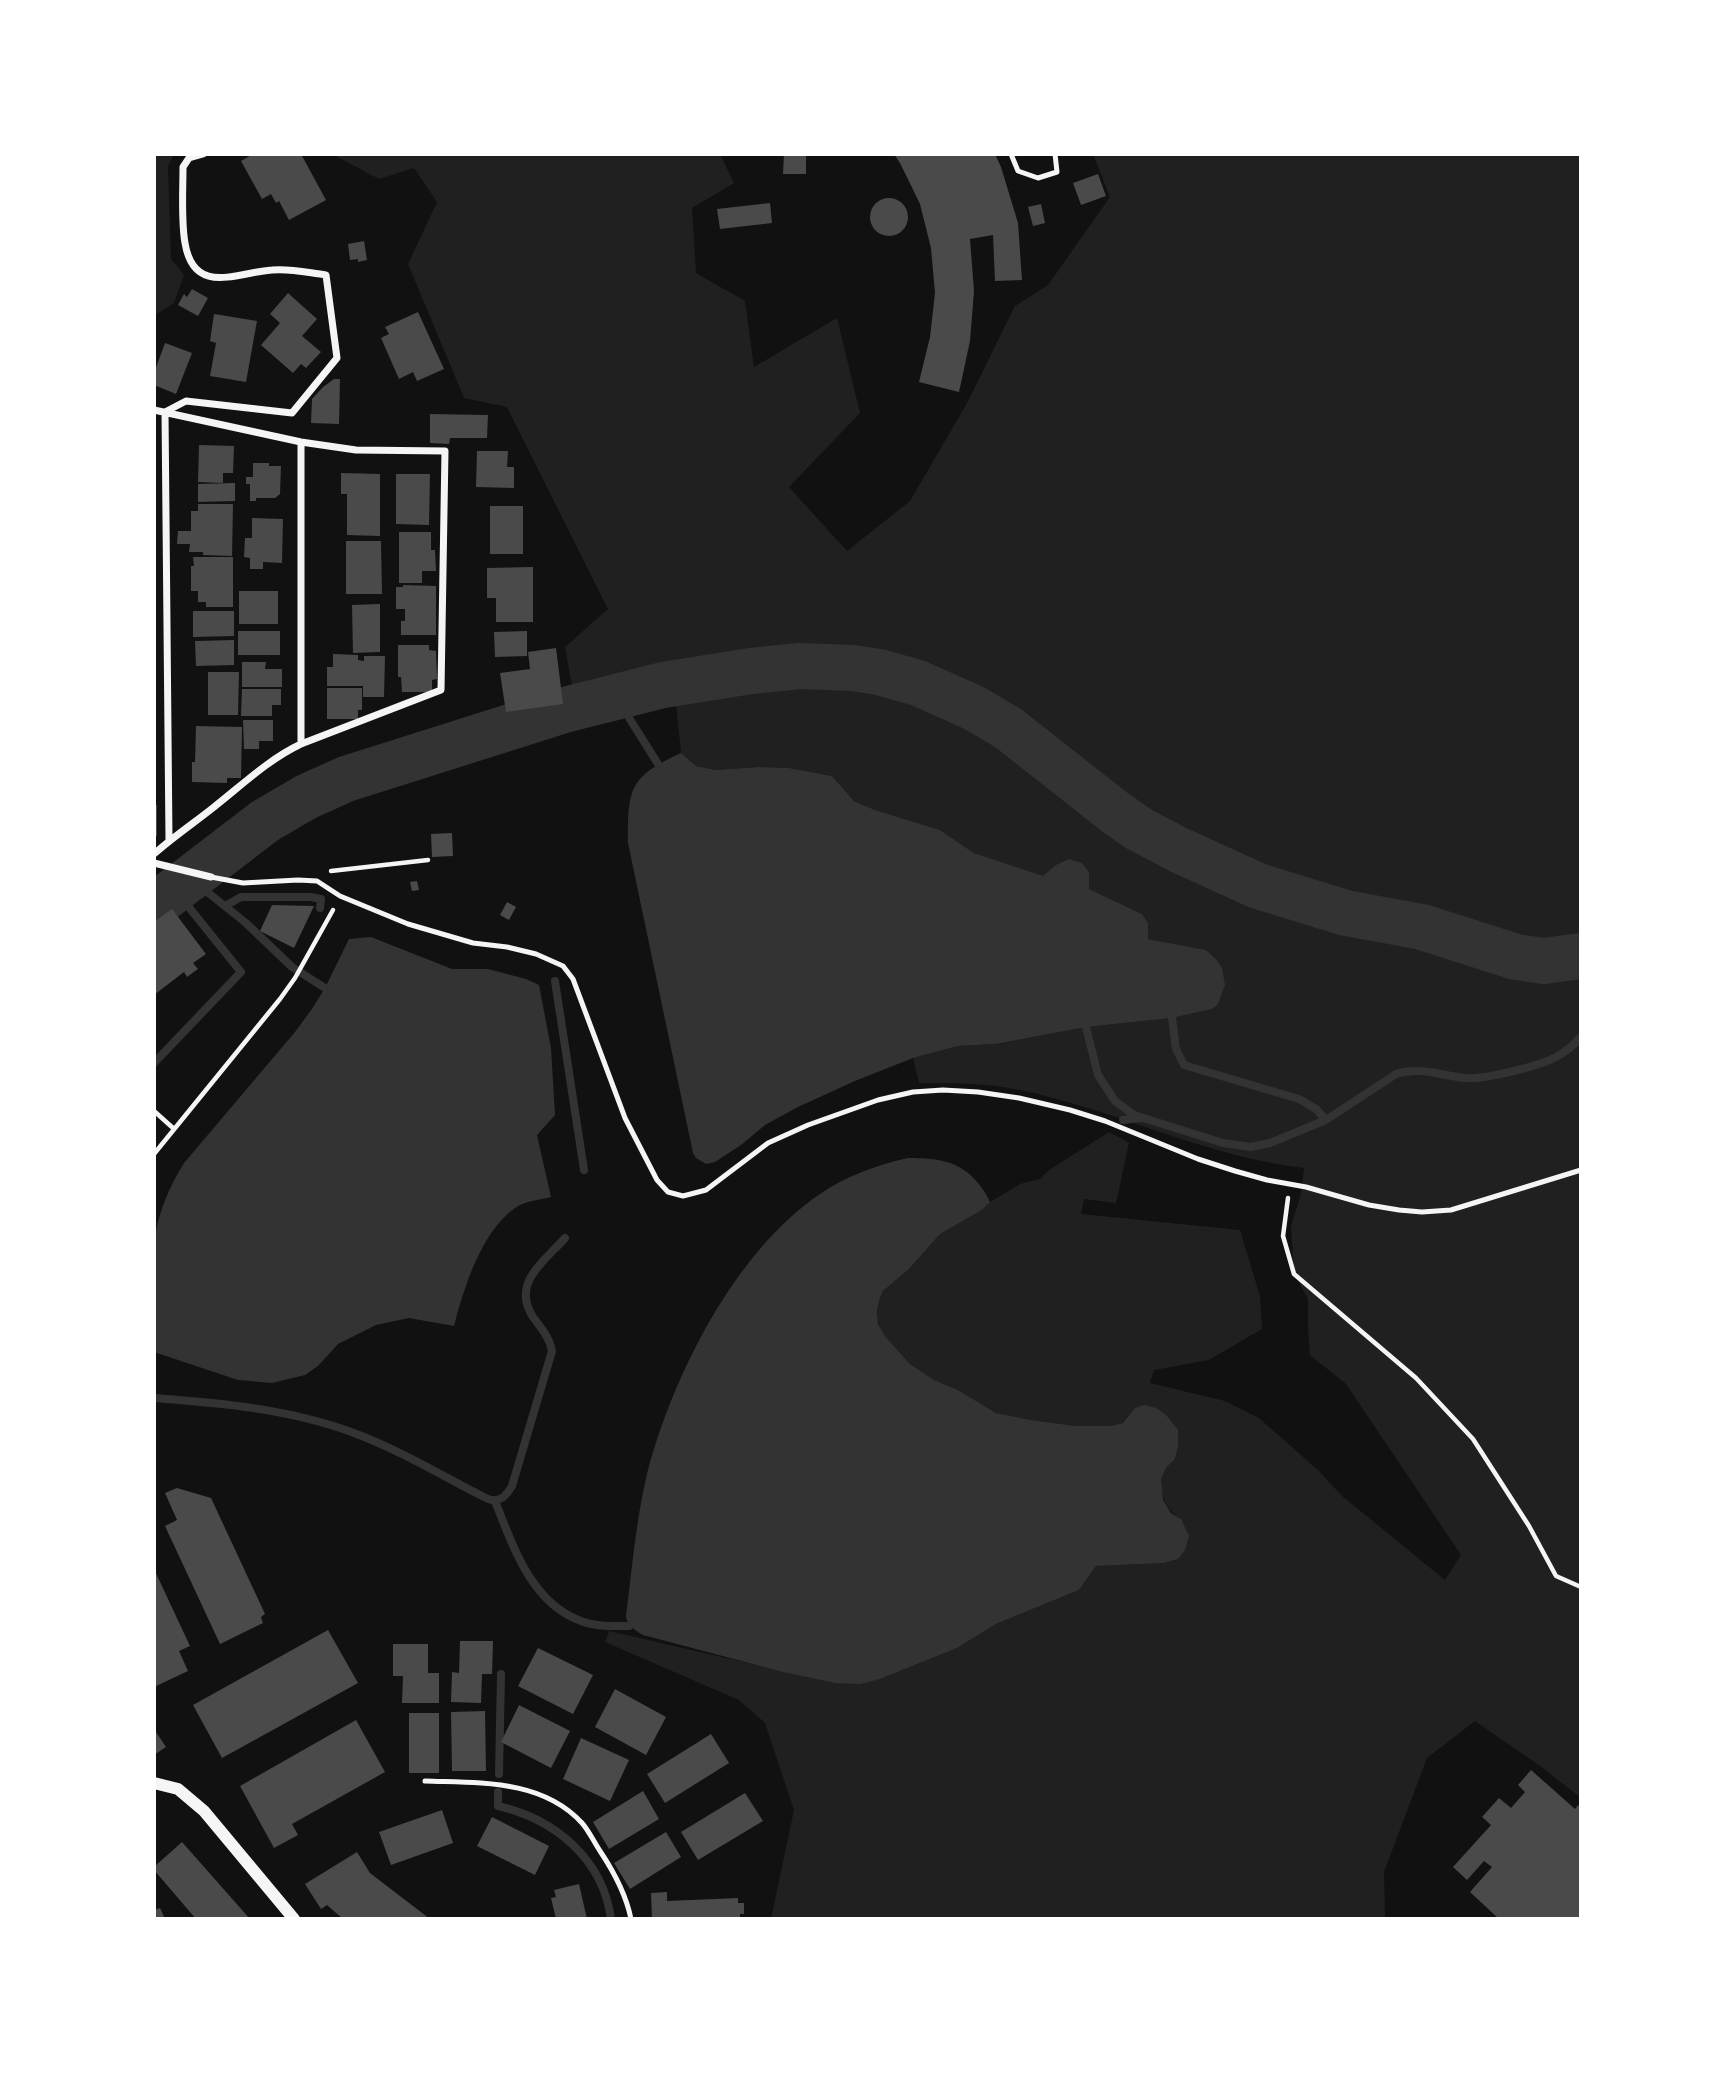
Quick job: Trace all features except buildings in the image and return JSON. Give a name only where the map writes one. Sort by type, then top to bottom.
[{"type":"street","points":[[165,412],[186,401],[292,413],[337,358],[326,275],[273,270],[229,278],[211,278],[194,268],[185,244],[183,167],[189,158],[203,154]]},
{"type":"street","points":[[154,410],[301,442],[356,450],[444,451],[441,690],[283,753],[154,854]]},
{"type":"street","points":[[165,412],[169,840]]},
{"type":"street","points":[[301,442],[301,744]]},
{"type":"street","points":[[154,863],[211,877]]},
{"type":"street","points":[[154,1783],[178,1789],[204,1811],[293,1919]]},
{"type":"lane","points":[[1011,154],[1018,171],[1038,178],[1057,172],[1055,154]]},
{"type":"lane","points":[[211,877],[231,882],[298,880],[325,885],[340,896],[408,924],[473,943],[536,954],[563,966],[577,989],[625,1118],[657,1180],[668,1192],[684,1196],[706,1190],[768,1143],[831,1116],[878,1100],[914,1092],[943,1090],[978,1092],[1070,1110],[1211,1163],[1267,1180],[1306,1186],[1369,1205],[1422,1212],[1470,1206],[1581,1170]]},
{"type":"lane","points":[[425,1781],[522,1788],[562,1807],[583,1824],[607,1861],[628,1901],[631,1919]]},
{"type":"path","points":[[309,881],[320,872],[428,860]]},
{"type":"path","points":[[154,1154],[295,978],[340,896]]},
{"type":"path","points":[[154,1111],[173,1128]]},
{"type":"path","points":[[1290,1184],[1283,1236],[1294,1274],[1416,1378],[1473,1439],[1530,1526],[1556,1576],[1581,1587]]},
{"type":"shaded area","points":[[154,154],[174,154],[168,166],[171,259],[184,275],[174,303],[155,315]]},
{"type":"shaded area","points":[[332,154],[720,154],[734,183],[692,208],[696,273],[745,301],[754,367],[837,318],[860,413],[789,487],[847,551],[910,501],[967,403],[1015,306],[1048,285],[1110,197],[1093,154],[1581,154],[1581,1798],[1475,1721],[1427,1758],[1384,1872],[1385,1919],[771,1919],[794,1810],[765,1723],[739,1700],[605,1642],[609,1631],[835,1683],[880,1679],[957,1648],[996,1624],[1079,1590],[1096,1566],[1164,1563],[1178,1559],[1181,1519],[1165,1502],[1160,1485],[1163,1473],[1175,1459],[1135,1408],[1123,1423],[1111,1426],[1076,1426],[996,1413],[910,1364],[880,1329],[877,1316],[883,1291],[909,1269],[940,1234],[1020,1184],[1040,1179],[1049,1170],[1109,1132],[1129,1143],[1116,1203],[1084,1199],[1081,1214],[1240,1230],[1260,1296],[1262,1329],[1209,1360],[1154,1370],[1150,1383],[1225,1401],[1259,1418],[1318,1470],[1342,1496],[1445,1580],[1461,1555],[1346,1384],[1310,1355],[1308,1299],[1294,1274],[1291,1226],[1301,1194],[1304,1168],[1232,1154],[1092,1109],[1020,1090],[957,1083],[919,1083],[913,1058],[958,1046],[996,1044],[1086,1027],[1172,1018],[1212,1009],[1216,959],[1206,950],[1148,939],[1148,923],[1142,914],[1089,889],[1089,872],[1056,865],[1043,877],[974,853],[940,830],[854,801],[832,776],[789,768],[716,770],[696,766],[681,753],[676,703],[590,715],[572,686],[565,647],[608,609],[507,407],[464,398],[408,264],[437,202],[414,168],[379,179]]},
{"type":"shaded area","points":[[681,753],[696,766],[716,770],[789,768],[832,776],[854,801],[940,830],[974,853],[1043,876],[1069,859],[1082,863],[1089,872],[1089,889],[1142,914],[1148,923],[1148,939],[1206,950],[1216,959],[1222,968],[1225,985],[1218,1004],[1212,1009],[1172,1018],[1086,1027],[996,1044],[958,1046],[913,1058],[798,1107],[765,1125],[715,1162],[706,1164],[693,1153],[628,843],[629,809],[635,786],[651,769]]},
{"type":"shaded area","points":[[371,937],[452,969],[488,969],[539,985],[551,1048],[555,1115],[537,1135],[551,1197],[519,1206],[503,1218],[493,1231],[469,1278],[454,1326],[409,1318],[376,1325],[338,1344],[318,1366],[305,1375],[272,1383],[238,1380],[154,1352],[154,1244],[164,1202],[173,1182],[184,1163],[312,1009],[349,939]]},
{"type":"shaded area","points":[[908,1158],[937,1160],[963,1169],[971,1175],[990,1202],[982,1210],[940,1234],[909,1269],[883,1291],[877,1312],[878,1324],[885,1336],[910,1364],[996,1413],[1076,1426],[1111,1426],[1123,1423],[1135,1408],[1144,1405],[1156,1408],[1166,1415],[1178,1430],[1178,1446],[1175,1459],[1166,1468],[1161,1479],[1163,1500],[1171,1513],[1181,1519],[1189,1536],[1185,1550],[1178,1559],[1164,1563],[1096,1566],[1079,1590],[996,1624],[957,1648],[880,1679],[860,1684],[835,1683],[783,1672],[643,1635],[630,1625],[626,1616],[643,1491],[658,1436],[673,1397],[711,1319],[734,1282],[789,1218],[840,1182],[873,1168]]},
{"type":"waterway","points":[[154,906],[265,821],[306,797],[346,779],[564,710],[663,685],[800,666],[879,672],[918,683],[974,708],[1008,728],[1139,829],[1258,886],[1346,913],[1422,927],[1516,957],[1544,961],[1581,956]]},
{"type":"waterway","points":[[616,697],[658,764]]},
{"type":"waterway","points":[[191,879],[246,923],[292,967],[325,988]]},
{"type":"waterway","points":[[154,1063],[241,972],[175,890]]},
{"type":"waterway","points":[[225,906],[241,897],[311,897],[321,899],[320,908]]},
{"type":"waterway","points":[[555,981],[584,1170]]},
{"type":"waterway","points":[[1172,1018],[1176,1049],[1184,1065],[1299,1099],[1316,1109],[1326,1120]]},
{"type":"waterway","points":[[1086,1027],[1098,1075],[1115,1101],[1134,1115],[1223,1143],[1251,1147],[1270,1143],[1326,1120],[1396,1074],[1423,1071],[1466,1078],[1498,1075],[1548,1061],[1566,1051],[1581,1037]]},
{"type":"waterway","points":[[1123,1120],[1140,1118]]},
{"type":"waterway","points":[[154,1398],[255,1408],[330,1425],[388,1447],[488,1499],[499,1499],[505,1496],[512,1486],[552,1351],[547,1337],[527,1305],[528,1283],[540,1265],[565,1238]]},
{"type":"waterway","points":[[495,1501],[526,1571],[549,1601],[564,1613],[587,1623],[629,1626]]},
{"type":"waterway","points":[[499,1774],[501,1674]]},
{"type":"waterway","points":[[498,1792],[498,1806],[539,1821],[557,1832],[587,1860],[606,1897],[611,1919]]}]
